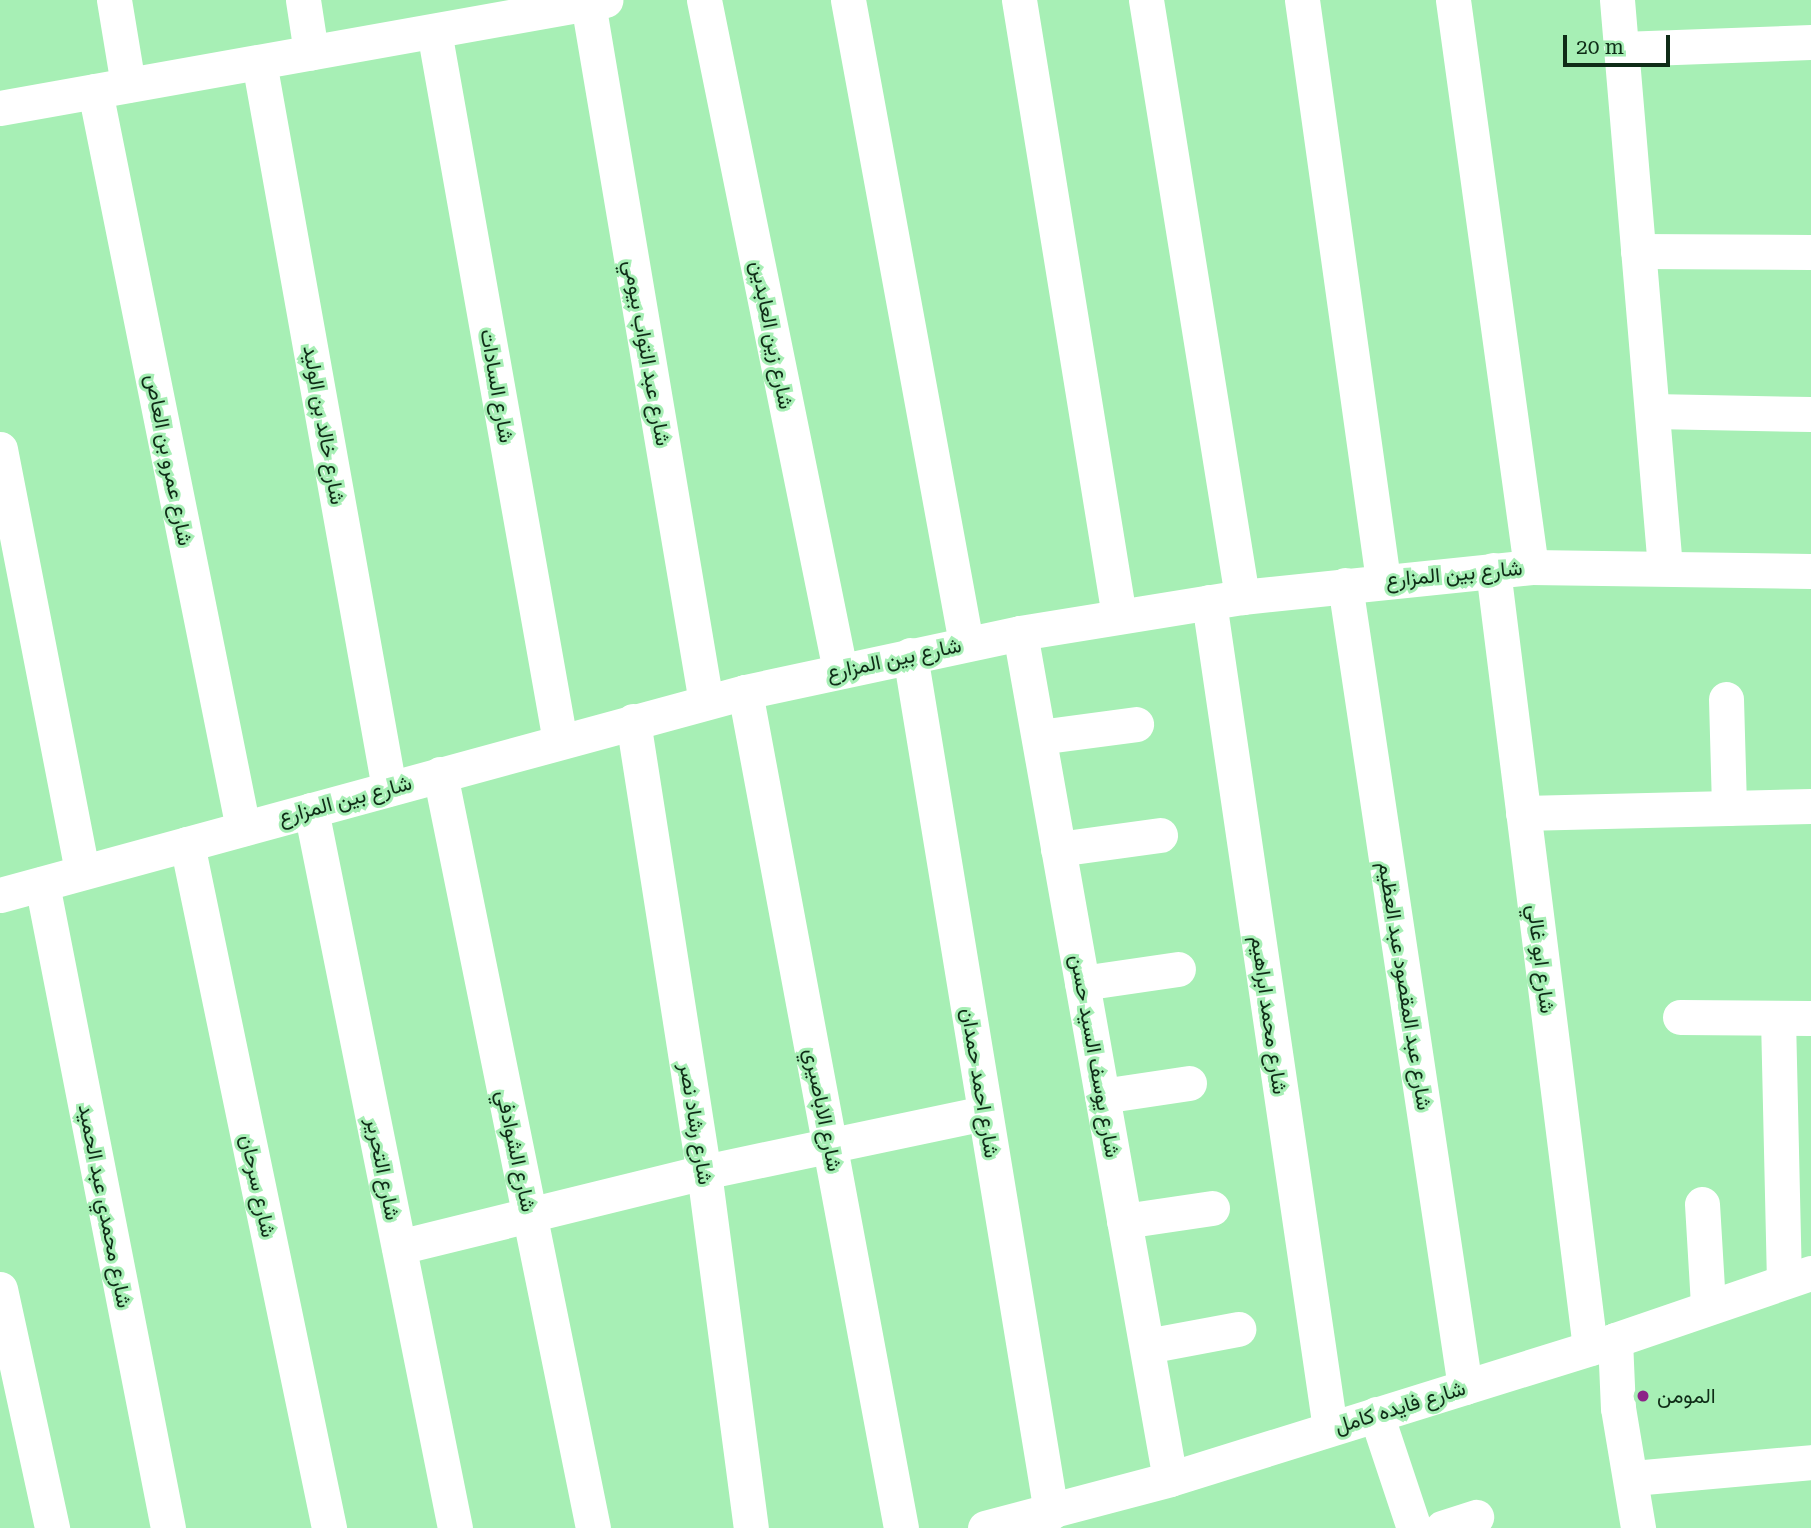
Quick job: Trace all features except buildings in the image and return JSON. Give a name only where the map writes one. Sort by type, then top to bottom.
[{"type":"street","name":"شارع عمرو بن العاص","points":[[114,0],[111,88],[243,828]]},
{"type":"street","points":[[303,0],[311,52]]},
{"type":"street","name":"شارع زين العابدين","points":[[704,0],[840,670]]},
{"type":"street","points":[[848,0],[967,643]]},
{"type":"street","points":[[1019,0],[1119,616]]},
{"type":"street","name":"شارع محمد ابراهيم","points":[[1146,0],[1226,600],[1329,1428]]},
{"type":"street","points":[[1302,0],[1383,580]]},
{"type":"street","points":[[1453,0],[1531,567]]},
{"type":"street","points":[[1617,0],[1665,568]]},
{"type":"street","points":[[0,108],[434,31],[483,11],[596,1]]},
{"type":"street","name":"شارع عبد التواب بيومي","points":[[596,1],[706,702]]},
{"type":"street","name":"شارع السادات","points":[[434,31],[560,741]]},
{"type":"street","points":[[1621,50],[1811,42]]},
{"type":"street","name":"شارع خالد بن الوليد","points":[[259,62],[389,788]]},
{"type":"street","points":[[1638,251],[1811,253]]},
{"type":"street","points":[[1652,411],[1811,414]]},
{"type":"street","points":[[0,449],[82,872]]},
{"type":"street","name":"شارع بين المزارع","points":[[0,895],[744,692],[1020,633],[1345,584],[1531,567],[1811,571]]},
{"type":"street","name":"شارع ابو غالي","points":[[1493,570],[1523,813],[1603,1344],[1633,1478],[1638,1528]]},
{"type":"street","name":"شارع عبد المقصود عبد العظيم","points":[[1345,584],[1465,1387]]},
{"type":"street","name":"شارع يوسف السيد حسن","points":[[1020,633],[1170,1479]]},
{"type":"street","name":"شارع احمد حمدان","points":[[910,655],[1051,1512]]},
{"type":"street","name":"شارع الاباصيري","points":[[744,692],[901,1528]]},
{"type":"street","points":[[1726,699],[1729,808]]},
{"type":"street","name":"شارع رشاد نصر","points":[[633,721],[704,1172],[751,1528]]},
{"type":"street","points":[[1039,737],[1136,724]]},
{"type":"street","name":"شارع الشوادفي","points":[[440,774],[593,1528]]},
{"type":"street","points":[[1523,813],[1811,806]]},
{"type":"street","name":"شارع التحرير","points":[[311,810],[455,1528]]},
{"type":"street","points":[[1059,849],[1160,835]]},
{"type":"street","name":"شارع سرحان","points":[[187,844],[329,1528]]},
{"type":"street","name":"شارع محمدي عبد الحميد","points":[[42,884],[168,1528]]},
{"type":"street","points":[[1082,983],[1178,969]]},
{"type":"street","points":[[1680,1017],[1795,1018],[1798,1277]]},
{"type":"street","points":[[1102,1096],[1189,1083]]},
{"type":"street","points":[[399,1247],[530,1217],[704,1172],[830,1148],[985,1113]]},
{"type":"street","points":[[1702,1204],[1708,1306]]},
{"type":"street","points":[[1124,1221],[1212,1208]]},
{"type":"street","name":"شارع فايده كامل","points":[[985,1528],[1051,1512],[1104,1514],[1170,1479],[1603,1344],[1798,1277]]},
{"type":"street","points":[[0,1289],[52,1528]]},
{"type":"street","points":[[1147,1346],[1238,1329]]},
{"type":"street","points":[[1376,1414],[1418,1527],[1476,1517]]},
{"type":"street","points":[[1633,1478],[1811,1462]]},
{"type":"place","name":"المومن","points":[[1643,1396]]}]
